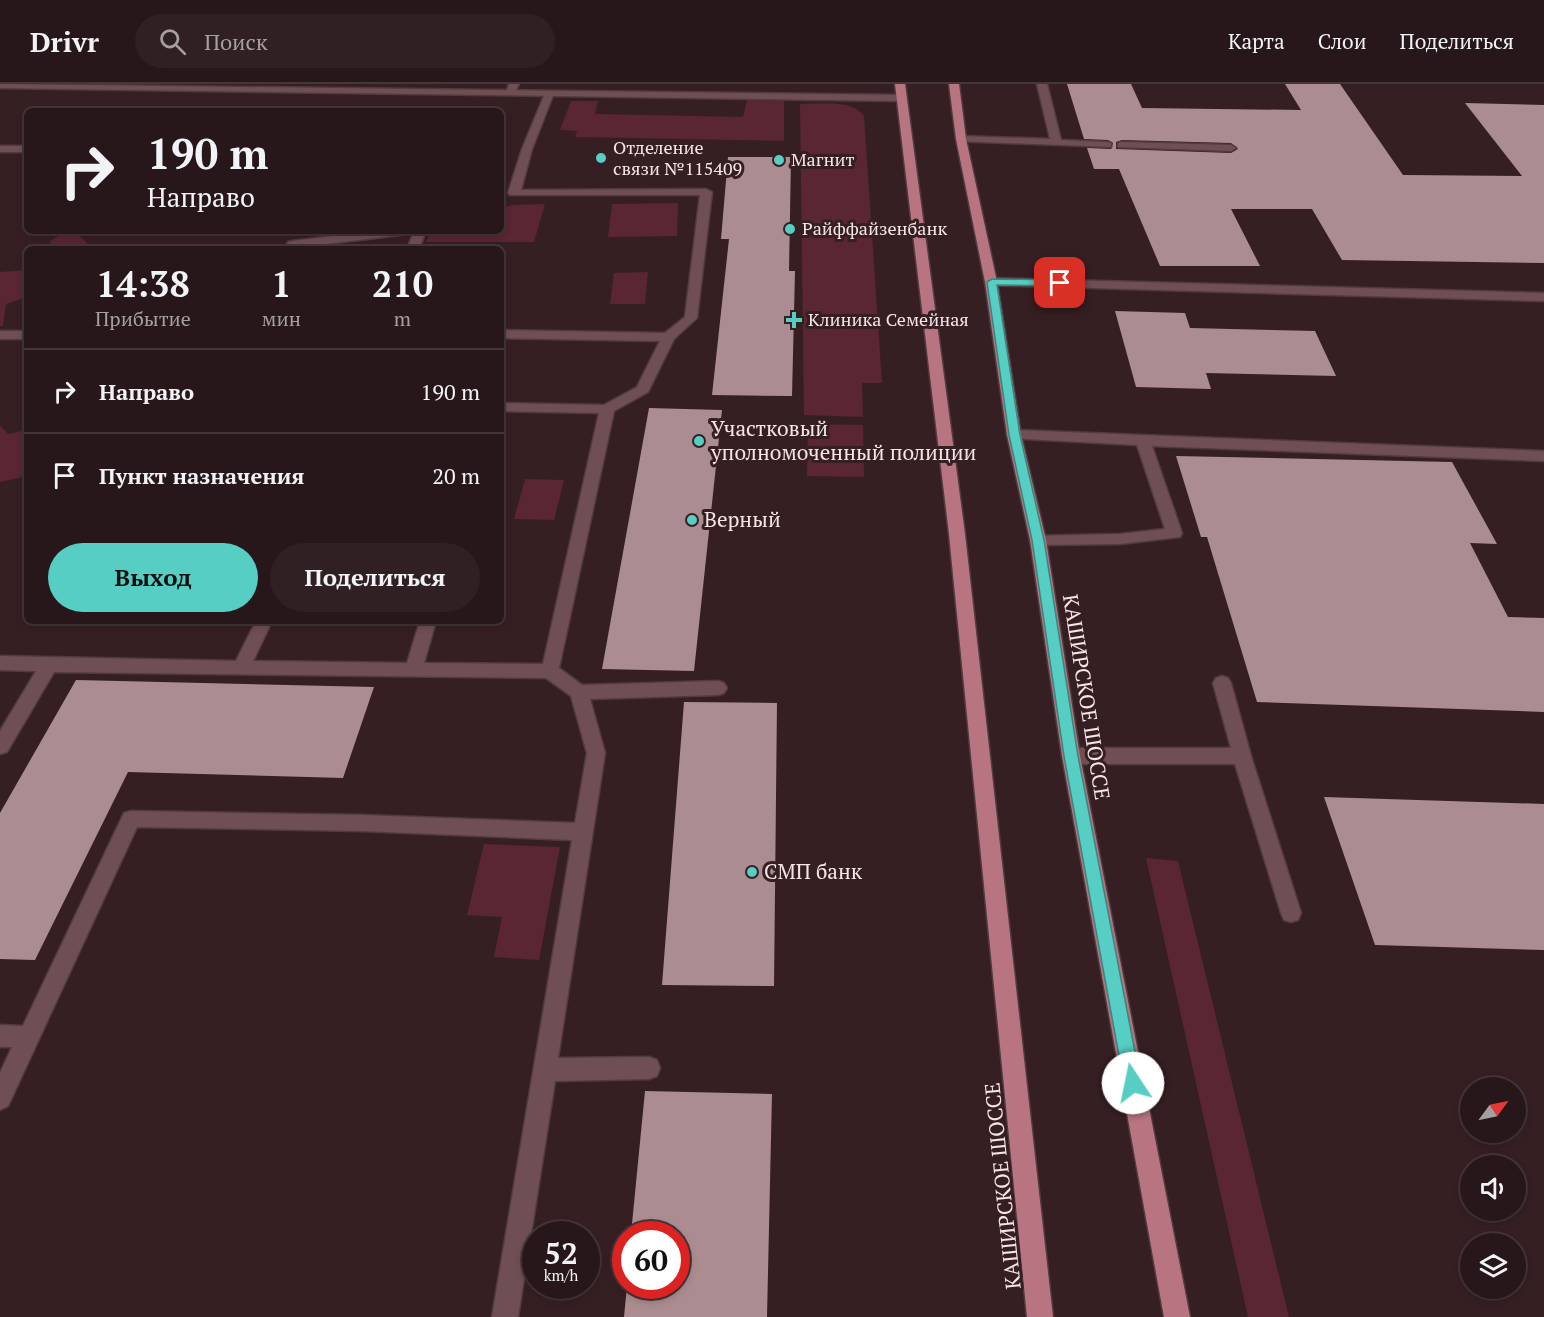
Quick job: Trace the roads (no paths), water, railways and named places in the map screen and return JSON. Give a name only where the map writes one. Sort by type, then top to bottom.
[{"type":"main road","name":"КАШИРСКОЕ ШОССЕ","points":[[954,84],[961,139],[992,282],[1014,435],[1038,540],[1071,756],[1177,1317]]},
{"type":"main road","name":"КАШИРСКОЕ ШОССЕ","points":[[901,91],[957,534],[1040,1317]]},
{"type":"street","points":[[1042,84],[1056,143]]},
{"type":"street","points":[[2,87],[512,88],[549,93],[901,91]]},
{"type":"street","points":[[504,406],[608,409],[643,389],[668,337],[692,318],[706,192],[507,197],[549,93]]},
{"type":"street","points":[[961,139],[1107,145]]},
{"type":"street","points":[[1122,145],[1231,148]]},
{"type":"street","points":[[0,149],[24,149]]},
{"type":"street","points":[[292,246],[360,234]]},
{"type":"street","points":[[992,282],[1544,297]]},
{"type":"street","points":[[504,334],[668,337]]},
{"type":"street","points":[[0,335],[24,335]]},
{"type":"street","points":[[550,670],[608,409]]},
{"type":"street","points":[[1014,435],[1544,456]]},
{"type":"street","points":[[1038,540],[1120,539],[1174,533],[1143,441]]},
{"type":"street","points":[[241,668],[263,624]]},
{"type":"street","points":[[414,668],[427,624]]},
{"type":"street","points":[[0,663],[241,668],[550,670],[579,692],[596,753],[505,1317]]},
{"type":"street","points":[[0,747],[49,665]]},
{"type":"street","points":[[1222,683],[1242,756],[1291,912]]},
{"type":"street","points":[[579,692],[718,688]]},
{"type":"street","points":[[1071,756],[1242,756]]},
{"type":"street","points":[[0,1098],[131,819],[362,823],[583,832]]},
{"type":"street","points":[[0,1036],[28,1037]]},
{"type":"street","points":[[544,1070],[649,1068]]},
{"type":"place","name":"Отделение связи №115409","points":[[601,158]]},
{"type":"place","name":"Магнит","points":[[779,160]]},
{"type":"place","name":"Райффайзенбанк","points":[[790,229]]},
{"type":"place","name":"Клиника Семейная","points":[[794,320]]},
{"type":"place","name":"Участковый уполномоченный полиции","points":[[699,441]]},
{"type":"place","name":"Верный","points":[[692,520]]},
{"type":"place","name":"СМП банк","points":[[752,872]]}]
